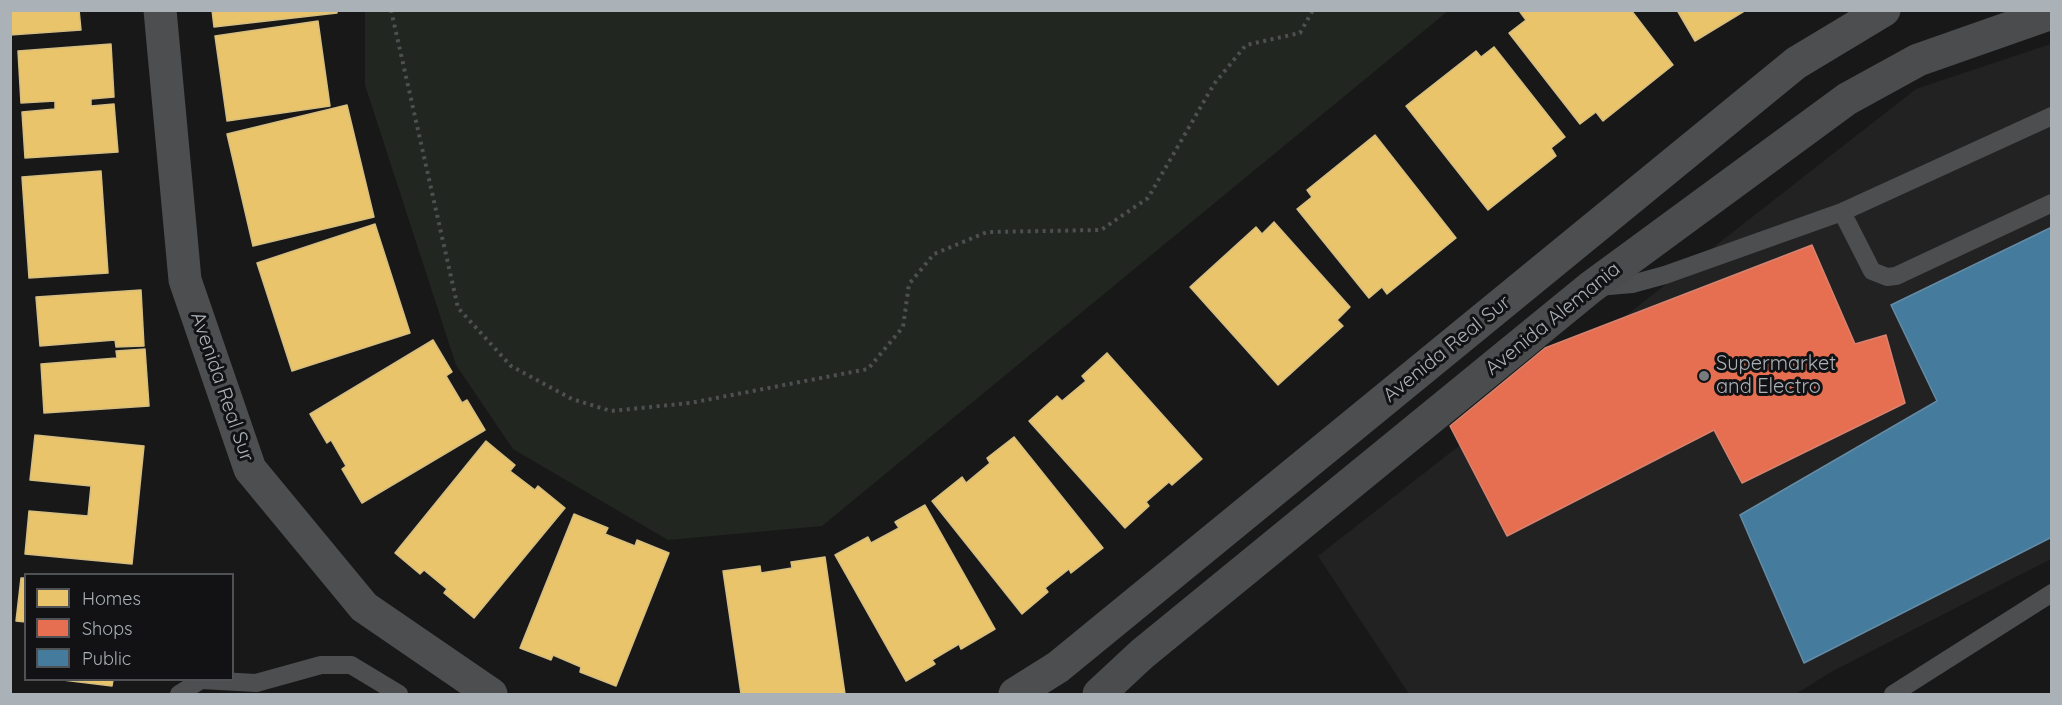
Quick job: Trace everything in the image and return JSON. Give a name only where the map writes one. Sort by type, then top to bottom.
[{"type":"street","name":"Avenida Real Sur","points":[[160,10],[185,280],[250,469],[364,607],[491,694]]},
{"type":"street","name":"Avenida Real Sur","points":[[1015,694],[1058,667],[1796,63],[1884,10]]},
{"type":"street","name":"Avenida Alemania","points":[[1099,694],[1142,654],[1591,287],[1847,99],[1918,60],[2052,13]]},
{"type":"lane","points":[[1591,287],[1632,284],[1665,275],[1842,212],[2052,116]]},
{"type":"lane","points":[[1842,212],[1872,271],[1887,277],[1896,276],[2052,203]]},
{"type":"lane","points":[[1893,694],[2052,594]]},
{"type":"lane","points":[[219,681],[256,683],[321,664],[351,665],[399,694]]},
{"type":"lane","points":[[179,694],[199,681]]},
{"type":"path","points":[[391,10],[458,308],[511,366],[572,399],[611,411],[690,403],[868,369],[903,327],[909,284],[934,254],[987,232],[1101,230],[1148,198],[1214,84],[1246,45],[1300,33],[1313,10]]},
{"type":"shaded area","points":[[365,10],[1448,11],[822,526],[668,540],[513,449],[456,365],[365,85]]},
{"type":"shaded area","points":[[2051,44],[2051,559],[1831,672],[1796,694],[1409,694],[1318,556],[1916,89]]},
{"type":"building: Homes","points":[[10,10],[79,10],[81,30],[10,35]]},
{"type":"building: Homes","points":[[212,10],[337,10],[337,13],[214,27]]},
{"type":"building: Homes","points":[[1521,10],[1631,10],[1673,65],[1603,121],[1596,112],[1580,124],[1509,33],[1526,20]]},
{"type":"building: Homes","points":[[1677,10],[1746,10],[1695,41]]},
{"type":"building: Homes","points":[[318,21],[330,106],[227,121],[215,36]]},
{"type":"building: Homes","points":[[111,44],[114,97],[91,99],[91,106],[114,104],[118,152],[25,158],[22,112],[55,109],[55,101],[21,103],[18,51]]},
{"type":"building: Homes","points":[[1494,47],[1565,137],[1551,148],[1556,156],[1488,210],[1406,106],[1476,51],[1481,57]]},
{"type":"building: Homes","points":[[347,105],[374,217],[253,246],[227,134]]},
{"type":"building: Homes","points":[[1375,135],[1456,238],[1387,294],[1382,287],[1369,298],[1297,209],[1312,197],[1307,190]]},
{"type":"building: Homes","points":[[101,171],[108,273],[29,278],[22,177]]},
{"type":"building: Homes","points":[[1274,222],[1350,307],[1337,320],[1343,326],[1278,385],[1190,287],[1256,227],[1262,234]]},
{"type":"building: Homes","points":[[375,224],[410,333],[292,371],[257,263]]},
{"type":"building: Homes","points":[[141,290],[144,346],[116,347],[115,340],[40,346],[36,297]]},
{"type":"building: Homes","points":[[433,340],[452,372],[446,376],[462,403],[467,400],[485,430],[362,503],[342,469],[346,466],[331,440],[327,443],[310,414]]},
{"type":"building: Homes","points":[[145,349],[149,406],[44,413],[41,364],[117,358],[116,351]]},
{"type":"building: Homes","points":[[1107,353],[1202,459],[1172,485],[1169,482],[1146,502],[1149,506],[1125,528],[1029,421],[1057,396],[1062,401],[1086,381],[1082,376]]},
{"type":"building: Homes","points":[[35,435],[144,446],[132,564],[25,554],[29,511],[88,516],[91,486],[30,480]]},
{"type":"building: Homes","points":[[1014,437],[1103,548],[1071,573],[1069,569],[1045,588],[1048,592],[1022,614],[932,501],[962,477],[966,483],[990,463],[987,458]]},
{"type":"building: Homes","points":[[486,441],[515,465],[510,471],[535,490],[538,486],[565,508],[474,618],[444,593],[447,589],[424,570],[420,574],[395,553]]},
{"type":"building: Homes","points":[[925,505],[995,629],[961,649],[959,644],[932,660],[935,664],[906,681],[835,555],[868,537],[871,543],[899,528],[895,522]]},
{"type":"building: Homes","points":[[574,514],[608,528],[605,534],[635,546],[637,540],[669,553],[616,686],[580,672],[581,667],[553,655],[551,660],[520,648]]},
{"type":"building: Homes","points":[[825,557],[845,694],[741,694],[723,571],[760,566],[761,573],[792,568],[791,562]]},
{"type":"building: Homes","points":[[21,578],[24,578],[24,622],[16,621]]},
{"type":"building: Homes","points":[[71,681],[113,681],[112,686]]},
{"type":"building: Shops","name":"Supermarket and Electro","points":[[1812,245],[1855,344],[1886,335],[1905,403],[1742,483],[1714,430],[1507,536],[1450,426],[1545,348]]},
{"type":"building: Public","points":[[2052,227],[2052,537],[1804,663],[1740,515],[1937,401],[1891,305]]},
{"type":"place","name":"Supermarket and Electro","points":[[1704,376]]}]
